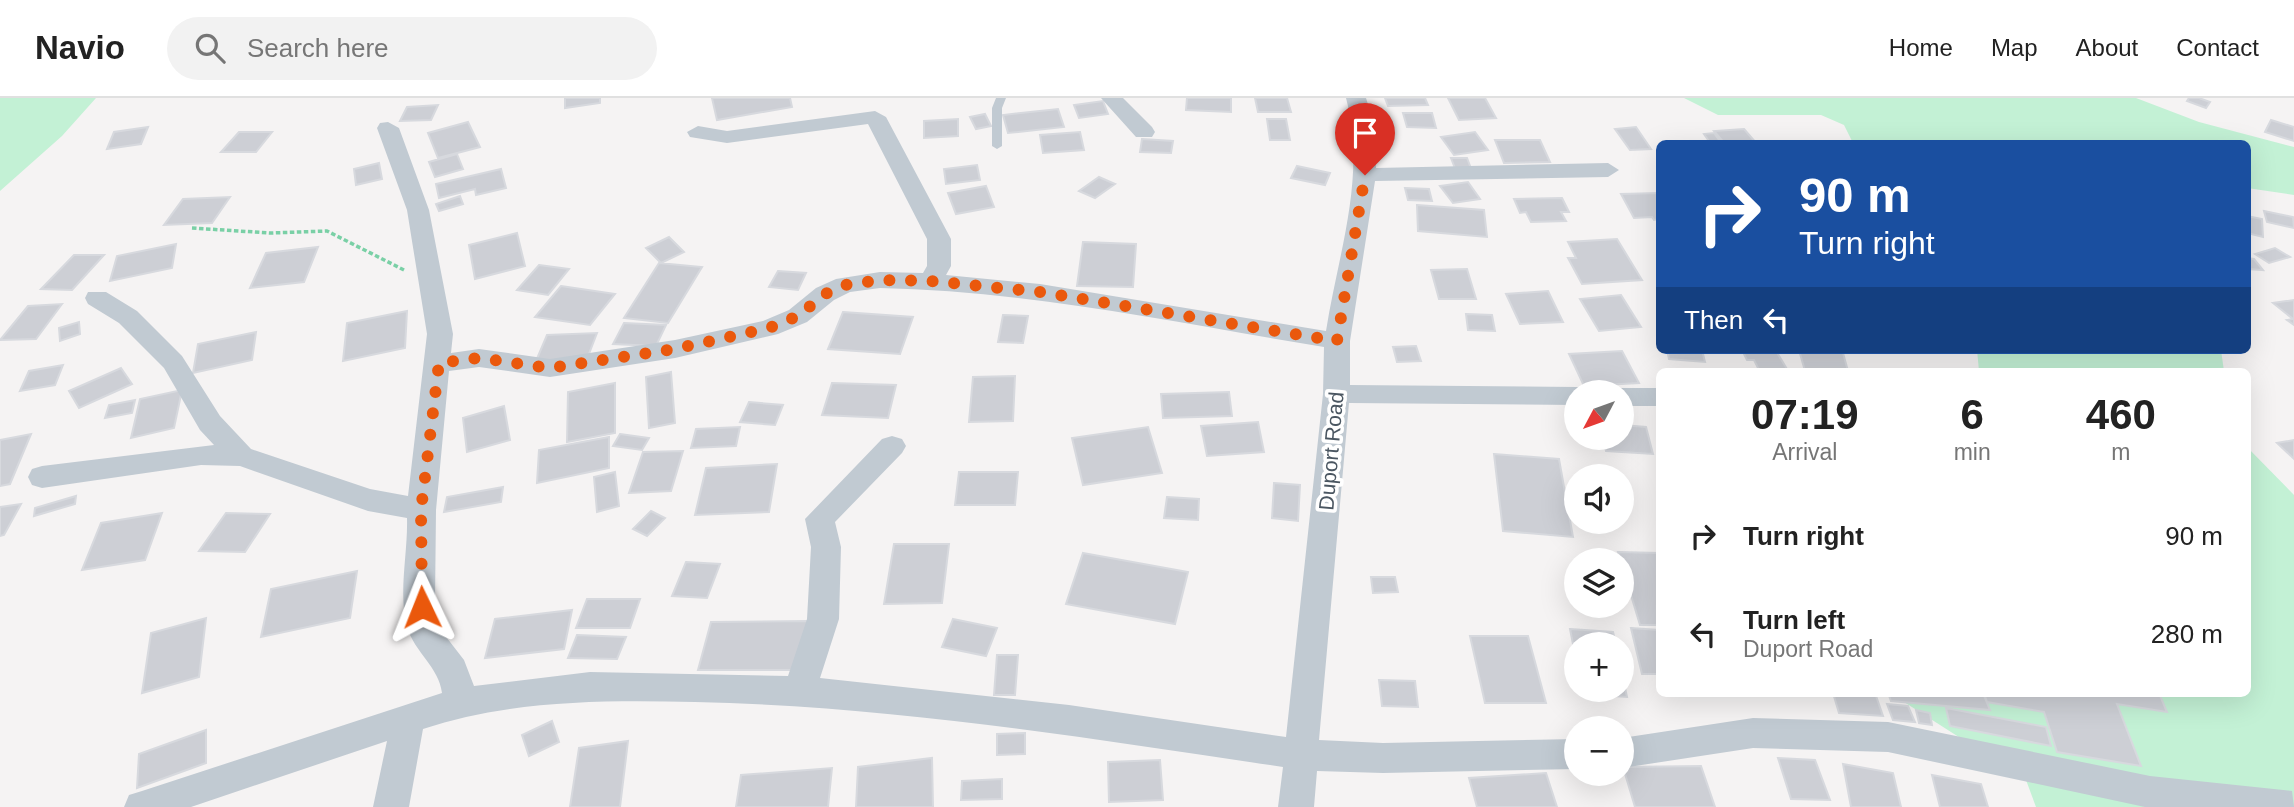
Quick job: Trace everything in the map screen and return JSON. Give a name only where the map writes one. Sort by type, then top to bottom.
[{"type":"street","points":[[1111,98],[1144,132]]},
{"type":"street","name":"Duport Road","points":[[1296,807],[1336,394],[1337,341],[1365,175],[1361,109],[1356,98]]},
{"type":"street","points":[[698,132],[727,137],[875,117],[939,239],[939,266],[931,281]]},
{"type":"street","points":[[388,128],[418,210],[440,334],[439,363],[421,510],[423,532],[419,585],[424,629],[436,652],[455,673],[460,702]]},
{"type":"street","points":[[1365,175],[1608,170]]},
{"type":"street","points":[[439,363],[479,358],[550,368],[580,365],[769,328],[798,316],[825,294],[845,285],[880,280],[931,281],[1040,292],[1337,341]]},
{"type":"street","points":[[97,298],[128,317],[173,362],[210,423],[241,456]]},
{"type":"street","points":[[1336,394],[1564,396]]},
{"type":"street","points":[[1634,397],[1656,397]]},
{"type":"street","points":[[799,690],[823,619],[826,547],[820,519],[892,446]]},
{"type":"street","points":[[42,477],[201,455],[241,456],[368,500],[421,510]]},
{"type":"street","points":[[142,807],[460,702],[590,685],[799,690],[1069,720],[1302,755],[1383,758],[1564,754]]},
{"type":"street","points":[[391,807],[408,718]]},
{"type":"street","points":[[1634,751],[1752,733],[1888,737],[2150,792],[2292,807]]},
{"type":"lane","points":[[997,146],[997,108],[1001,98]]},
{"type":"path","points":[[192,228],[270,233],[327,231],[430,283]]},
{"type":"green space","points":[[0,98],[96,98],[62,136],[0,191]]},
{"type":"green space","points":[[1684,98],[2136,98],[2199,122],[2294,147],[2294,195],[2251,189],[2251,140],[1852,140],[1844,125],[1821,115],[1718,115]]},
{"type":"green space","points":[[1977,354],[2222,354],[2224,368],[1979,368]]},
{"type":"green space","points":[[2251,451],[2294,495],[2294,807],[2036,807],[2026,780],[1896,697],[2251,697]]},
{"type":"building","points":[[565,98],[600,98],[600,103],[565,108]]},
{"type":"building","points":[[712,98],[790,98],[792,107],[717,120]]},
{"type":"building","points":[[1187,98],[1231,98],[1231,112],[1186,110]]},
{"type":"building","points":[[1255,98],[1287,98],[1291,112],[1258,112]]},
{"type":"building","points":[[1385,98],[1425,98],[1428,105],[1388,106]]},
{"type":"building","points":[[1448,98],[1485,98],[1496,118],[1459,120]]},
{"type":"building","points":[[2189,98],[2210,102],[2206,108],[2187,101]]},
{"type":"building","points":[[1103,101],[1108,114],[1079,118],[1074,105]]},
{"type":"building","points":[[438,105],[431,120],[400,121],[407,107]]},
{"type":"building","points":[[1058,109],[1064,127],[1008,133],[1003,115]]},
{"type":"building","points":[[1403,113],[1432,113],[1436,128],[1407,127]]},
{"type":"building","points":[[985,114],[991,126],[976,129],[970,117]]},
{"type":"building","points":[[958,119],[958,136],[924,138],[924,121]]},
{"type":"building","points":[[1267,119],[1286,119],[1290,140],[1270,140]]},
{"type":"building","points":[[2271,120],[2294,127],[2294,141],[2265,132]]},
{"type":"building","points":[[468,122],[480,147],[438,158],[428,133]]},
{"type":"building","points":[[148,127],[141,144],[107,149],[114,132]]},
{"type":"building","points":[[1636,127],[1651,149],[1630,150],[1615,129]]},
{"type":"building","points":[[1744,129],[1754,140],[1722,140],[1714,131]]},
{"type":"building","points":[[239,132],[272,132],[256,152],[221,152]]},
{"type":"building","points":[[1080,132],[1084,150],[1043,153],[1040,135]]},
{"type":"building","points":[[1475,132],[1488,150],[1454,155],[1441,137]]},
{"type":"building","points":[[1714,133],[1719,140],[1708,140],[1704,134]]},
{"type":"building","points":[[1142,139],[1173,141],[1171,153],[1140,152]]},
{"type":"building","points":[[1495,140],[1540,140],[1550,162],[1504,163]]},
{"type":"building","points":[[457,154],[463,169],[435,177],[429,162]]},
{"type":"building","points":[[1451,158],[1467,158],[1472,171],[1456,171]]},
{"type":"building","points":[[379,163],[382,179],[356,185],[354,169]]},
{"type":"building","points":[[977,165],[980,180],[946,184],[944,169]]},
{"type":"building","points":[[1297,166],[1330,173],[1325,185],[1291,178]]},
{"type":"building","points":[[501,169],[506,188],[476,195],[475,189],[439,198],[436,184]]},
{"type":"building","points":[[1099,177],[1115,184],[1095,198],[1079,191]]},
{"type":"building","points":[[1468,182],[1480,199],[1453,203],[1440,186]]},
{"type":"building","points":[[986,186],[994,207],[956,214],[948,193]]},
{"type":"building","points":[[1405,188],[1429,189],[1432,201],[1408,200]]},
{"type":"building","points":[[1656,193],[1656,220],[1652,217],[1634,218],[1621,194]]},
{"type":"building","points":[[460,196],[463,204],[439,211],[436,204]]},
{"type":"building","points":[[230,197],[212,223],[164,225],[183,199]]},
{"type":"building","points":[[1562,198],[1569,212],[1561,212],[1566,221],[1531,222],[1526,212],[1520,213],[1514,199]]},
{"type":"building","points":[[1417,205],[1484,210],[1487,237],[1418,231]]},
{"type":"building","points":[[2264,211],[2293,217],[2294,228],[2267,222]]},
{"type":"building","points":[[2251,217],[2262,219],[2263,237],[2251,234]]},
{"type":"building","points":[[517,233],[525,266],[475,279],[469,245]]},
{"type":"building","points":[[669,237],[684,252],[661,263],[646,248]]},
{"type":"building","points":[[1617,239],[1642,280],[1582,284],[1568,258],[1576,258],[1568,242]]},
{"type":"building","points":[[1083,242],[1136,244],[1133,287],[1077,286]]},
{"type":"building","points":[[176,244],[172,268],[110,281],[117,256]]},
{"type":"building","points":[[318,247],[304,282],[250,288],[266,253]]},
{"type":"building","points":[[2275,248],[2290,257],[2269,263],[2255,254]]},
{"type":"building","points":[[74,255],[104,255],[72,290],[41,289]]},
{"type":"building","points":[[2251,259],[2254,259],[2263,270],[2251,269]]},
{"type":"building","points":[[659,263],[702,267],[668,323],[624,318]]},
{"type":"building","points":[[539,265],[569,269],[548,295],[517,290]]},
{"type":"building","points":[[1467,269],[1476,299],[1439,299],[1431,270]]},
{"type":"building","points":[[778,271],[806,273],[798,290],[769,287]]},
{"type":"building","points":[[561,286],[615,294],[590,325],[535,317]]},
{"type":"building","points":[[1548,291],[1563,322],[1520,324],[1506,294]]},
{"type":"building","points":[[1621,295],[1641,327],[1599,331],[1580,299]]},
{"type":"building","points":[[2294,300],[2294,325],[2287,320],[2293,319],[2273,303]]},
{"type":"building","points":[[62,304],[36,339],[0,340],[28,306]]},
{"type":"building","points":[[407,311],[405,348],[343,361],[347,323]]},
{"type":"building","points":[[843,312],[913,317],[900,354],[828,349]]},
{"type":"building","points":[[1466,314],[1492,315],[1495,331],[1468,330]]},
{"type":"building","points":[[1003,315],[1028,316],[1023,343],[998,342]]},
{"type":"building","points":[[79,322],[80,334],[60,341],[59,328]]},
{"type":"building","points":[[624,323],[666,325],[656,346],[613,344]]},
{"type":"building","points":[[256,332],[252,360],[193,373],[198,344]]},
{"type":"building","points":[[597,333],[587,359],[536,361],[547,335]]},
{"type":"building","points":[[1416,346],[1421,361],[1397,362],[1393,347]]},
{"type":"building","points":[[1622,351],[1639,383],[1634,383],[1634,380],[1581,380],[1569,354]]},
{"type":"building","points":[[1668,354],[1703,354],[1705,362],[1669,359]]},
{"type":"building","points":[[1744,354],[1778,354],[1786,368],[1758,368],[1754,360],[1747,360]]},
{"type":"building","points":[[1800,354],[1843,354],[1847,368],[1804,368]]},
{"type":"building","points":[[63,365],[55,385],[20,391],[29,371]]},
{"type":"building","points":[[121,368],[132,384],[79,408],[69,391]]},
{"type":"building","points":[[671,372],[675,423],[649,428],[646,377]]},
{"type":"building","points":[[1015,376],[1013,421],[969,422],[973,377]]},
{"type":"building","points":[[615,383],[615,433],[567,442],[568,392]]},
{"type":"building","points":[[832,383],[896,385],[888,418],[822,415]]},
{"type":"building","points":[[182,390],[174,428],[131,438],[140,399]]},
{"type":"building","points":[[1229,392],[1232,416],[1163,418],[1161,394]]},
{"type":"building","points":[[135,400],[132,413],[105,418],[109,405]]},
{"type":"building","points":[[749,402],[783,405],[775,425],[740,422]]},
{"type":"building","points":[[504,406],[510,440],[467,452],[463,418]]},
{"type":"building","points":[[1258,422],[1264,452],[1207,456],[1201,426]]},
{"type":"building","points":[[1634,426],[1646,427],[1653,454],[1606,451],[1634,450]]},
{"type":"building","points":[[740,427],[736,446],[691,448],[696,429]]},
{"type":"building","points":[[1148,427],[1162,473],[1083,485],[1072,438]]},
{"type":"building","points":[[31,434],[10,484],[0,486],[0,440]]},
{"type":"building","points":[[620,434],[649,438],[642,450],[613,446]]},
{"type":"building","points":[[609,437],[609,468],[537,483],[539,450]]},
{"type":"building","points":[[2294,440],[2294,459],[2277,443]]},
{"type":"building","points":[[683,451],[671,491],[629,493],[643,452]]},
{"type":"building","points":[[1494,454],[1559,459],[1564,487],[1564,534],[1572,534],[1573,537],[1503,531]]},
{"type":"building","points":[[777,464],[769,512],[695,515],[706,468]]},
{"type":"building","points":[[615,472],[619,506],[597,512],[594,477]]},
{"type":"building","points":[[959,472],[1018,472],[1015,505],[955,505]]},
{"type":"building","points":[[1274,483],[1300,485],[1298,521],[1272,518]]},
{"type":"building","points":[[503,487],[501,502],[444,512],[447,497]]},
{"type":"building","points":[[76,496],[75,504],[34,516],[35,508]]},
{"type":"building","points":[[1167,497],[1199,499],[1198,520],[1164,518]]},
{"type":"building","points":[[21,504],[4,535],[0,536],[0,507]]},
{"type":"building","points":[[651,511],[665,518],[647,536],[633,529]]},
{"type":"building","points":[[162,513],[145,560],[82,570],[101,523]]},
{"type":"building","points":[[226,513],[270,514],[245,552],[199,551]]},
{"type":"building","points":[[894,544],[949,544],[942,603],[884,604]]},
{"type":"building","points":[[1634,552],[1656,553],[1656,625],[1640,625],[1634,605]]},
{"type":"building","points":[[1083,553],[1188,572],[1175,624],[1066,604]]},
{"type":"building","points":[[686,562],[720,564],[707,598],[672,596]]},
{"type":"building","points":[[357,571],[350,618],[261,637],[271,589]]},
{"type":"building","points":[[1371,577],[1395,577],[1398,592],[1373,593]]},
{"type":"building","points":[[587,599],[640,599],[630,628],[576,628]]},
{"type":"building","points":[[572,610],[564,649],[485,658],[495,619]]},
{"type":"building","points":[[206,618],[199,677],[142,693],[151,633]]},
{"type":"building","points":[[953,619],[997,628],[986,656],[942,647]]},
{"type":"building","points":[[808,621],[799,670],[698,670],[711,622]]},
{"type":"building","points":[[1631,628],[1656,630],[1656,674],[1642,674]]},
{"type":"building","points":[[1570,629],[1613,632],[1571,632]]},
{"type":"building","points":[[577,635],[626,637],[617,659],[568,658]]},
{"type":"building","points":[[1470,636],[1528,636],[1546,703],[1485,703]]},
{"type":"building","points":[[997,655],[1018,655],[1015,695],[994,695]]},
{"type":"building","points":[[1379,680],[1415,681],[1418,707],[1382,706]]},
{"type":"building","points":[[1834,697],[1876,697],[1883,716],[1839,713]]},
{"type":"building","points":[[1890,697],[1985,697],[1990,710],[1891,701]]},
{"type":"building","points":[[1985,697],[2161,697],[2167,712],[2117,704],[2141,766],[2057,752],[2044,712],[1987,702]]},
{"type":"building","points":[[1887,704],[1908,706],[1915,722],[1893,720]]},
{"type":"building","points":[[1946,708],[2046,727],[2051,746],[1950,726]]},
{"type":"building","points":[[1916,710],[1930,713],[1932,725],[1919,723]]},
{"type":"building","points":[[552,721],[559,742],[529,756],[522,735]]},
{"type":"building","points":[[206,730],[206,763],[137,788],[139,754]]},
{"type":"building","points":[[1025,733],[1025,754],[997,755],[997,734]]},
{"type":"building","points":[[628,741],[620,807],[570,807],[579,748]]},
{"type":"building","points":[[932,758],[933,807],[856,807],[858,767]]},
{"type":"building","points":[[1778,758],[1815,760],[1830,800],[1791,799]]},
{"type":"building","points":[[1160,760],[1163,800],[1109,802],[1108,762]]},
{"type":"building","points":[[1843,764],[1893,773],[1901,807],[1851,807]]},
{"type":"building","points":[[1701,766],[1715,807],[1635,807],[1629,786],[1634,786],[1634,767]]},
{"type":"building","points":[[832,768],[828,807],[736,807],[741,775]]},
{"type":"building","points":[[1546,773],[1557,807],[1477,807],[1469,778]]},
{"type":"building","points":[[1932,775],[1981,784],[1988,807],[1940,807]]},
{"type":"building","points":[[1002,779],[1002,799],[961,800],[962,781]]},
{"type":"route","points":[[422,607],[419,585],[423,532],[421,510],[439,363],[479,358],[550,368],[675,349],[769,328],[798,316],[825,294],[845,285],[880,280],[931,281],[1040,292],[1337,341],[1365,175]]}]
